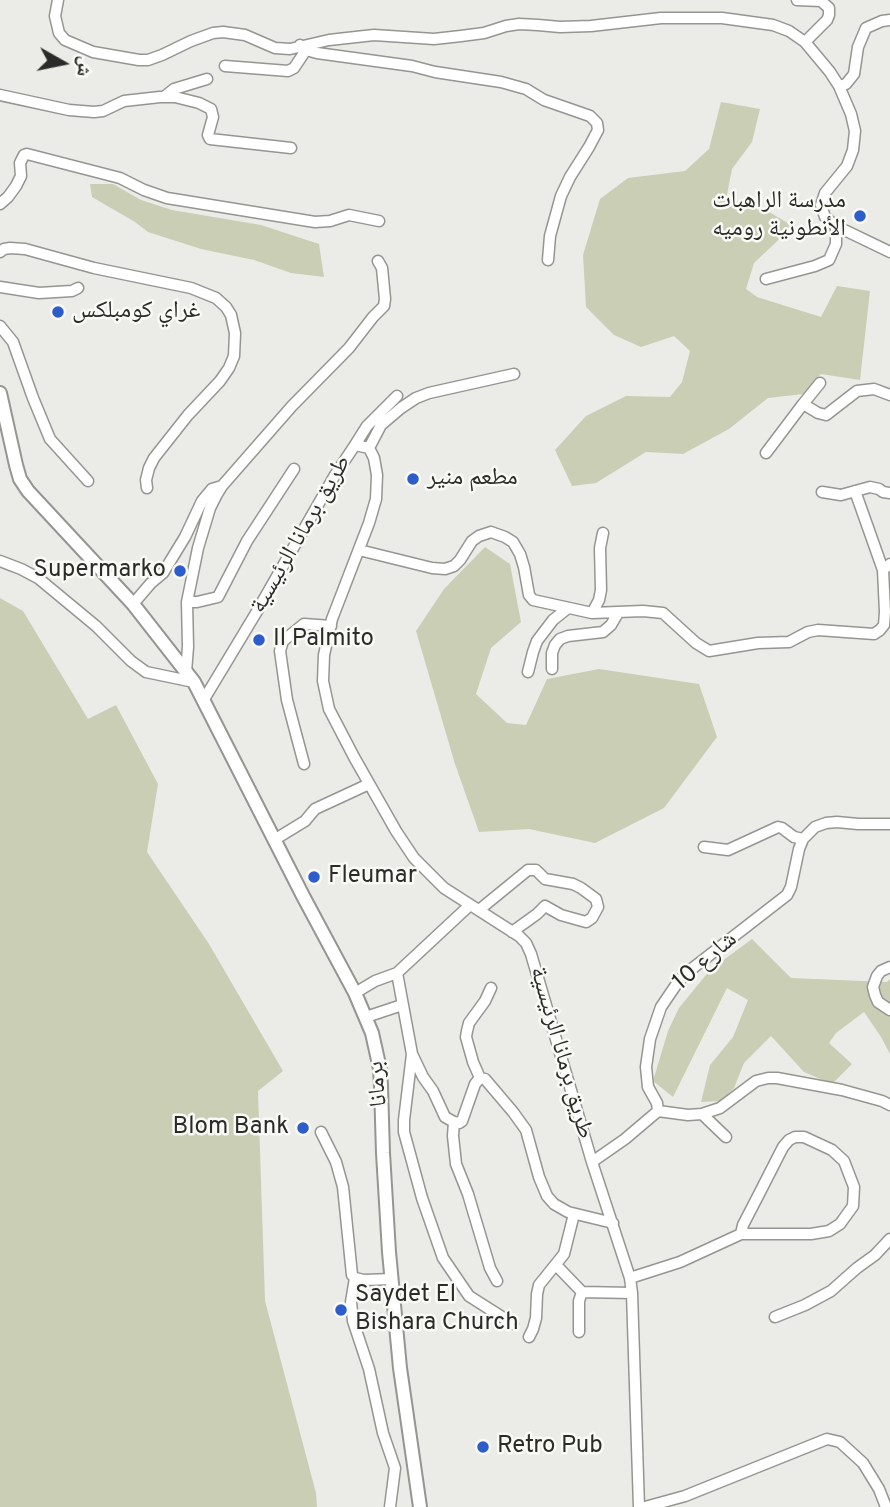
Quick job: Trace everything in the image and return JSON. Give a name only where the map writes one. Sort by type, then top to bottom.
[{"type":"main road","points":[[0,393],[20,479],[28,491],[133,604],[190,677],[203,701]]},
{"type":"main road","name":"برمانا","points":[[203,701],[355,993],[372,1033],[380,1077],[383,1153],[400,1368],[420,1507]]},
{"type":"street","points":[[58,0],[55,16],[61,37],[80,47],[107,55],[148,60],[191,41],[223,32],[245,35],[275,48],[303,48],[501,82],[526,89],[544,100],[590,116],[597,123],[598,130],[561,196],[550,236],[548,260]]},
{"type":"street","points":[[797,0],[821,1],[829,8],[827,20],[805,42]]},
{"type":"street","points":[[303,48],[374,35],[447,38],[484,33],[519,24],[560,27],[627,21],[722,18],[773,25],[789,31],[805,42],[839,86],[851,114],[855,138],[853,150],[847,166],[822,199],[825,217],[836,226],[890,252]]},
{"type":"street","points":[[839,86],[846,84],[854,74],[858,47],[866,28],[890,20]]},
{"type":"street","points":[[225,66],[288,71],[294,68],[303,48]]},
{"type":"street","points":[[164,97],[174,89],[207,79]]},
{"type":"street","points":[[0,94],[69,110],[94,112],[103,111],[124,101],[164,97],[187,100],[211,108],[210,139],[291,148]]},
{"type":"street","points":[[0,204],[16,186],[21,176],[20,163],[27,154],[120,178],[167,198],[315,222],[349,215],[379,221]]},
{"type":"street","points":[[766,279],[829,260],[836,244],[836,226]]},
{"type":"street","points":[[0,252],[10,248],[25,249],[94,268],[191,288],[216,298],[231,315],[235,333],[234,356],[229,368],[155,458],[149,468],[147,488]]},
{"type":"street","points":[[0,561],[38,578],[146,672],[190,677],[187,602],[198,548],[210,508],[222,486],[384,306],[382,268],[378,261]]},
{"type":"street","points":[[0,287],[39,293],[72,291],[78,288]]},
{"type":"street","points":[[0,326],[13,342],[50,439],[88,481]]},
{"type":"street","points":[[369,448],[381,425],[416,398],[514,374]]},
{"type":"street","points":[[766,453],[820,383]]},
{"type":"street","points":[[803,404],[826,415],[857,391],[874,389],[890,395]]},
{"type":"street","points":[[355,445],[367,426],[397,396]]},
{"type":"street","name":"طريق برمانا الرئيسية","points":[[203,701],[335,475],[355,445],[369,448],[377,475],[376,499],[347,578],[324,655],[323,681],[329,709],[369,784],[414,858],[444,888],[526,943],[531,954],[592,1162],[630,1278],[639,1507]]},
{"type":"street","points":[[187,602],[218,597],[247,541],[294,469]]},
{"type":"street","points":[[133,604],[163,573],[179,548],[202,501],[212,489],[222,486]]},
{"type":"street","points":[[822,492],[841,495],[870,487],[890,493]]},
{"type":"street","points":[[359,550],[445,569],[460,560],[472,541],[491,532],[513,542],[524,567],[530,598],[536,602],[592,613],[663,613],[696,643],[709,651],[758,643],[789,642],[818,630],[874,634],[880,630],[885,618],[886,567],[855,491]]},
{"type":"street","points":[[592,613],[601,590],[600,548],[603,533]]},
{"type":"street","points":[[528,672],[537,641],[553,620],[568,608]]},
{"type":"street","points":[[552,669],[552,653],[560,639],[603,632],[618,613]]},
{"type":"street","points":[[304,764],[287,700],[280,651],[283,640],[304,624],[331,626]]},
{"type":"street","points":[[274,839],[305,821],[314,809],[369,784]]},
{"type":"street","points":[[704,847],[728,850],[778,827],[803,839],[816,827],[826,823],[890,824]]},
{"type":"street","name":"شارع 10","points":[[658,1111],[657,1103],[648,1087],[646,1067],[650,1039],[661,1007],[689,971],[787,895],[803,839]]},
{"type":"street","points":[[355,993],[364,986],[397,973],[475,908],[528,870],[536,870],[545,879],[573,884],[596,899],[598,907],[592,918],[586,922],[561,915],[545,906],[512,932]]},
{"type":"street","points":[[890,967],[881,971],[873,987],[878,1002],[890,1010]]},
{"type":"street","points":[[397,973],[412,1054],[446,1117],[454,1122],[462,1121],[475,1084],[480,1079]]},
{"type":"street","points":[[480,1079],[466,1037],[469,1023],[491,988]]},
{"type":"street","points":[[366,1017],[402,1005]]},
{"type":"street","points":[[412,1054],[404,1132],[422,1198],[443,1258],[468,1296],[513,1324]]},
{"type":"street","points":[[592,1162],[658,1111],[702,1114],[720,1108],[756,1081],[768,1078],[842,1090],[890,1105]]},
{"type":"street","points":[[480,1079],[485,1079],[526,1130],[547,1196],[562,1209],[574,1214],[613,1223]]},
{"type":"street","points":[[702,1114],[726,1137]]},
{"type":"street","points":[[454,1122],[453,1150],[456,1164],[490,1268],[497,1281]]},
{"type":"street","points":[[321,1132],[336,1162],[343,1187],[352,1275],[364,1280],[392,1279]]},
{"type":"street","points":[[630,1278],[680,1262],[741,1234],[811,1234],[829,1231],[840,1224],[853,1206],[854,1187],[844,1161],[832,1150],[804,1137],[789,1140],[783,1147],[741,1234]]},
{"type":"street","points":[[529,1337],[536,1318],[539,1286],[567,1248],[574,1214]]},
{"type":"street","points":[[775,1317],[831,1291],[890,1239]]},
{"type":"street","points":[[556,1265],[582,1292],[632,1293]]},
{"type":"street","points":[[355,1278],[351,1302],[353,1321],[369,1369],[383,1433],[395,1468],[390,1507]]},
{"type":"street","points":[[579,1332],[579,1301],[582,1292]]},
{"type":"street","points":[[645,1507],[685,1496],[833,1439],[863,1463],[879,1489],[886,1507]]},
{"type":"green space","points":[[721,102],[760,109],[752,142],[732,169],[726,200],[757,205],[793,226],[754,263],[746,289],[757,297],[821,317],[837,286],[870,291],[860,380],[821,374],[803,394],[768,398],[729,429],[683,454],[646,452],[596,483],[572,486],[555,450],[586,416],[626,396],[670,397],[682,382],[690,351],[674,336],[641,347],[614,335],[586,307],[583,255],[600,199],[628,178],[685,171],[709,149]]},
{"type":"green space","points":[[90,184],[113,184],[141,200],[172,210],[261,225],[319,244],[324,277],[291,273],[254,260],[201,249],[148,232],[92,197]]},
{"type":"green space","points":[[485,547],[510,564],[521,622],[491,648],[476,694],[507,723],[526,725],[547,679],[599,669],[699,684],[717,737],[664,808],[595,843],[529,829],[479,832],[455,764],[416,631],[444,589]]},
{"type":"green space","points":[[0,598],[23,611],[88,719],[116,705],[158,784],[147,852],[209,944],[283,1071],[258,1091],[265,1301],[316,1493],[317,1507],[0,1507]]},
{"type":"green space","points":[[752,939],[791,978],[887,982],[890,979],[890,1054],[864,1012],[836,1033],[829,1043],[852,1064],[832,1084],[804,1072],[771,1036],[744,1063],[734,1088],[721,1101],[701,1102],[710,1065],[733,1037],[748,1000],[727,988],[673,1097],[653,1081],[668,1031],[679,1008],[710,970]]},
{"type":"place","name":"مدرسة الراهبات الأنطونية روميه","points":[[860,216]]},
{"type":"place","name":"غراي كومبلكس","points":[[58,312]]},
{"type":"place","name":"مطعم منير","points":[[413,479]]},
{"type":"place","name":"Supermarko","points":[[180,571]]},
{"type":"place","name":"Il Palmito","points":[[259,640]]},
{"type":"place","name":"Fleumar","points":[[314,877]]},
{"type":"place","name":"Blom Bank","points":[[303,1128]]},
{"type":"place","name":"Saydet El Bishara Church","points":[[341,1310]]},
{"type":"place","name":"Retro Pub","points":[[483,1447]]}]
